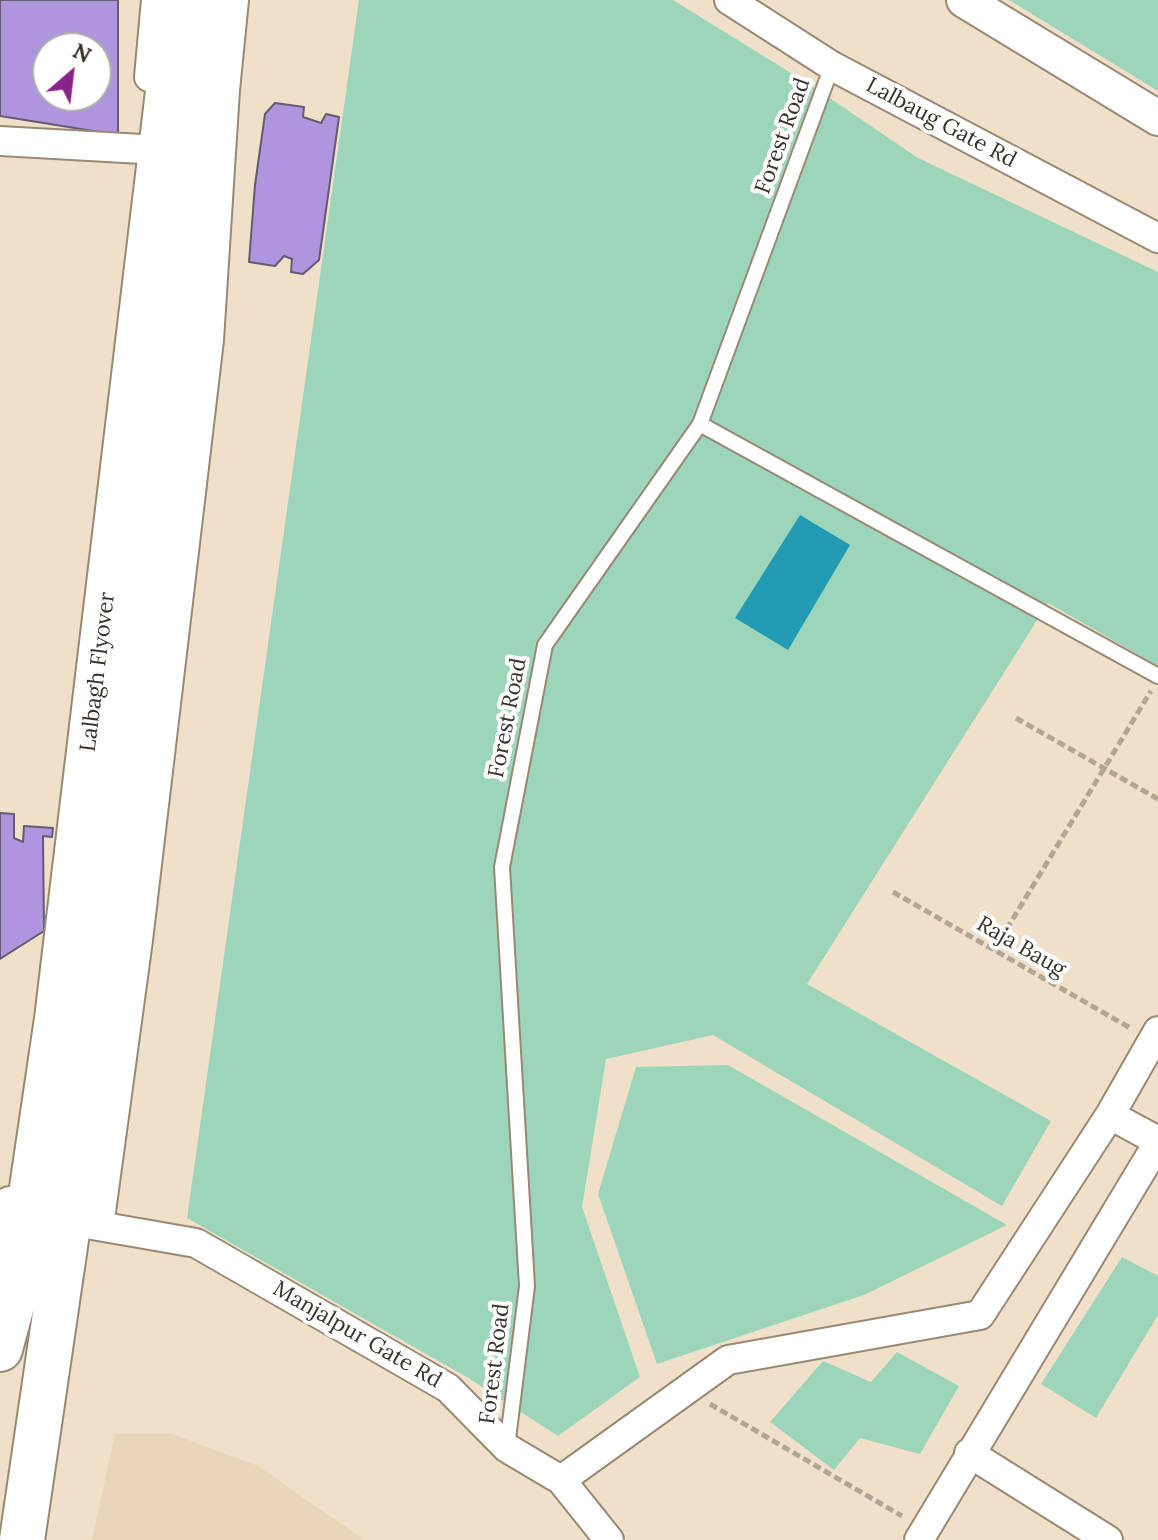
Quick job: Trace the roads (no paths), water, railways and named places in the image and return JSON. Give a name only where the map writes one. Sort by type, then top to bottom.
[{"type":"highway","name":"Lalbagh Flyover","points":[[1,1340],[9,1267],[57,1019],[179,0]]},
{"type":"highway","name":"Lalbagh Flyover","points":[[22,1540],[84,1223],[82,1130],[132,762],[212,0]]},
{"type":"street","points":[[9,1267],[115,472],[156,0]]},
{"type":"street","points":[[84,1223],[138,940],[209,340],[234,0]]},
{"type":"street","name":"Lalbaug Gate Rd","points":[[729,0],[832,66],[1158,238]]},
{"type":"street","points":[[964,0],[1158,118]]},
{"type":"street","points":[[992,0],[1158,101]]},
{"type":"street","points":[[0,141],[142,149]]},
{"type":"street","points":[[561,1480],[728,1360],[980,1315],[1110,1115],[1145,1030]]},
{"type":"street","points":[[922,1534],[1158,1142],[1110,1115]]},
{"type":"street","name":"Manjalpur Gate Rd","points":[[84,1223],[196,1243],[448,1388],[507,1448],[561,1480],[609,1540]]},
{"type":"street","points":[[969,1453],[1108,1540]]},
{"type":"lane","name":"Forest Road","points":[[507,1448],[527,1286],[502,867],[545,645],[700,424],[832,66]]},
{"type":"lane","points":[[700,424],[1158,677]]},
{"type":"water","points":[[800,515],[850,545],[788,650],[735,618]]}]
